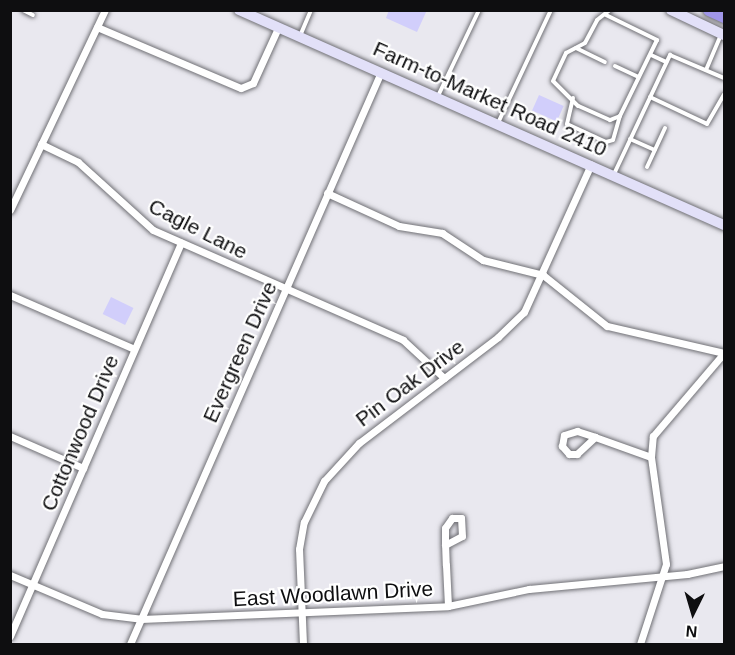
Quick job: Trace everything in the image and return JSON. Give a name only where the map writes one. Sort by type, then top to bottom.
[{"type":"highway","points":[[709,10],[724,17]]},
{"type":"main road","name":"Farm-to-Market Road 2410","points":[[239,10],[614,174],[724,225]]},
{"type":"main road","points":[[671,10],[723,34]]},
{"type":"street","points":[[10,210],[105,10]]},
{"type":"street","points":[[97,27],[241,87],[253,83],[278,28]]},
{"type":"street","name":"Evergreen Drive","points":[[130,645],[381,72]]},
{"type":"street","name":"Cagle Lane","points":[[41,144],[78,162],[140,221],[181,243],[403,340],[444,378]]},
{"type":"street","name":"Pin Oak Drive","points":[[303,645],[299,549],[304,522],[324,480],[359,443],[514,322],[543,275],[591,164]]},
{"type":"street","points":[[327,193],[399,226],[442,233],[483,260],[543,275],[563,288],[587,315],[607,326],[724,353],[653,436],[651,457],[667,548],[663,576],[640,645]]},
{"type":"street","name":"Cottonwood Drive","points":[[10,636],[181,243]]},
{"type":"street","points":[[10,295],[134,349]]},
{"type":"street","points":[[595,437],[577,454],[569,454],[562,446],[569,431],[595,437],[651,457]]},
{"type":"street","points":[[10,436],[83,468]]},
{"type":"street","points":[[445,545],[448,606]]},
{"type":"street","name":"East Woodlawn Drive","points":[[10,575],[102,614],[141,619],[448,606],[529,589],[663,576],[724,566]]},
{"type":"lane","points":[[23,10],[33,15]]},
{"type":"lane","points":[[300,37],[311,10]]},
{"type":"lane","points":[[437,97],[479,10]]},
{"type":"lane","points":[[498,123],[551,10]]},
{"type":"lane","points":[[610,10],[596,22],[585,43],[564,55],[553,81],[573,98],[578,106],[610,120],[620,116]]},
{"type":"lane","points":[[573,98],[567,124],[606,142],[613,140],[620,116],[651,55],[655,37],[606,15]]},
{"type":"lane","points":[[706,70],[723,34]]},
{"type":"lane","points":[[576,48],[605,62]]},
{"type":"lane","points":[[651,55],[666,63]]},
{"type":"lane","points":[[614,174],[666,63],[673,56],[724,78]]},
{"type":"lane","points":[[615,66],[639,77]]},
{"type":"lane","points":[[650,97],[710,124],[724,94]]},
{"type":"lane","points":[[647,167],[665,128]]},
{"type":"lane","points":[[630,140],[655,150]]},
{"type":"building","points":[[389,10],[427,10],[417,32],[386,18]]},
{"type":"building","points":[[539,95],[564,106],[557,122],[532,111]]},
{"type":"building","points":[[111,297],[133,308],[125,325],[103,314]]}]
